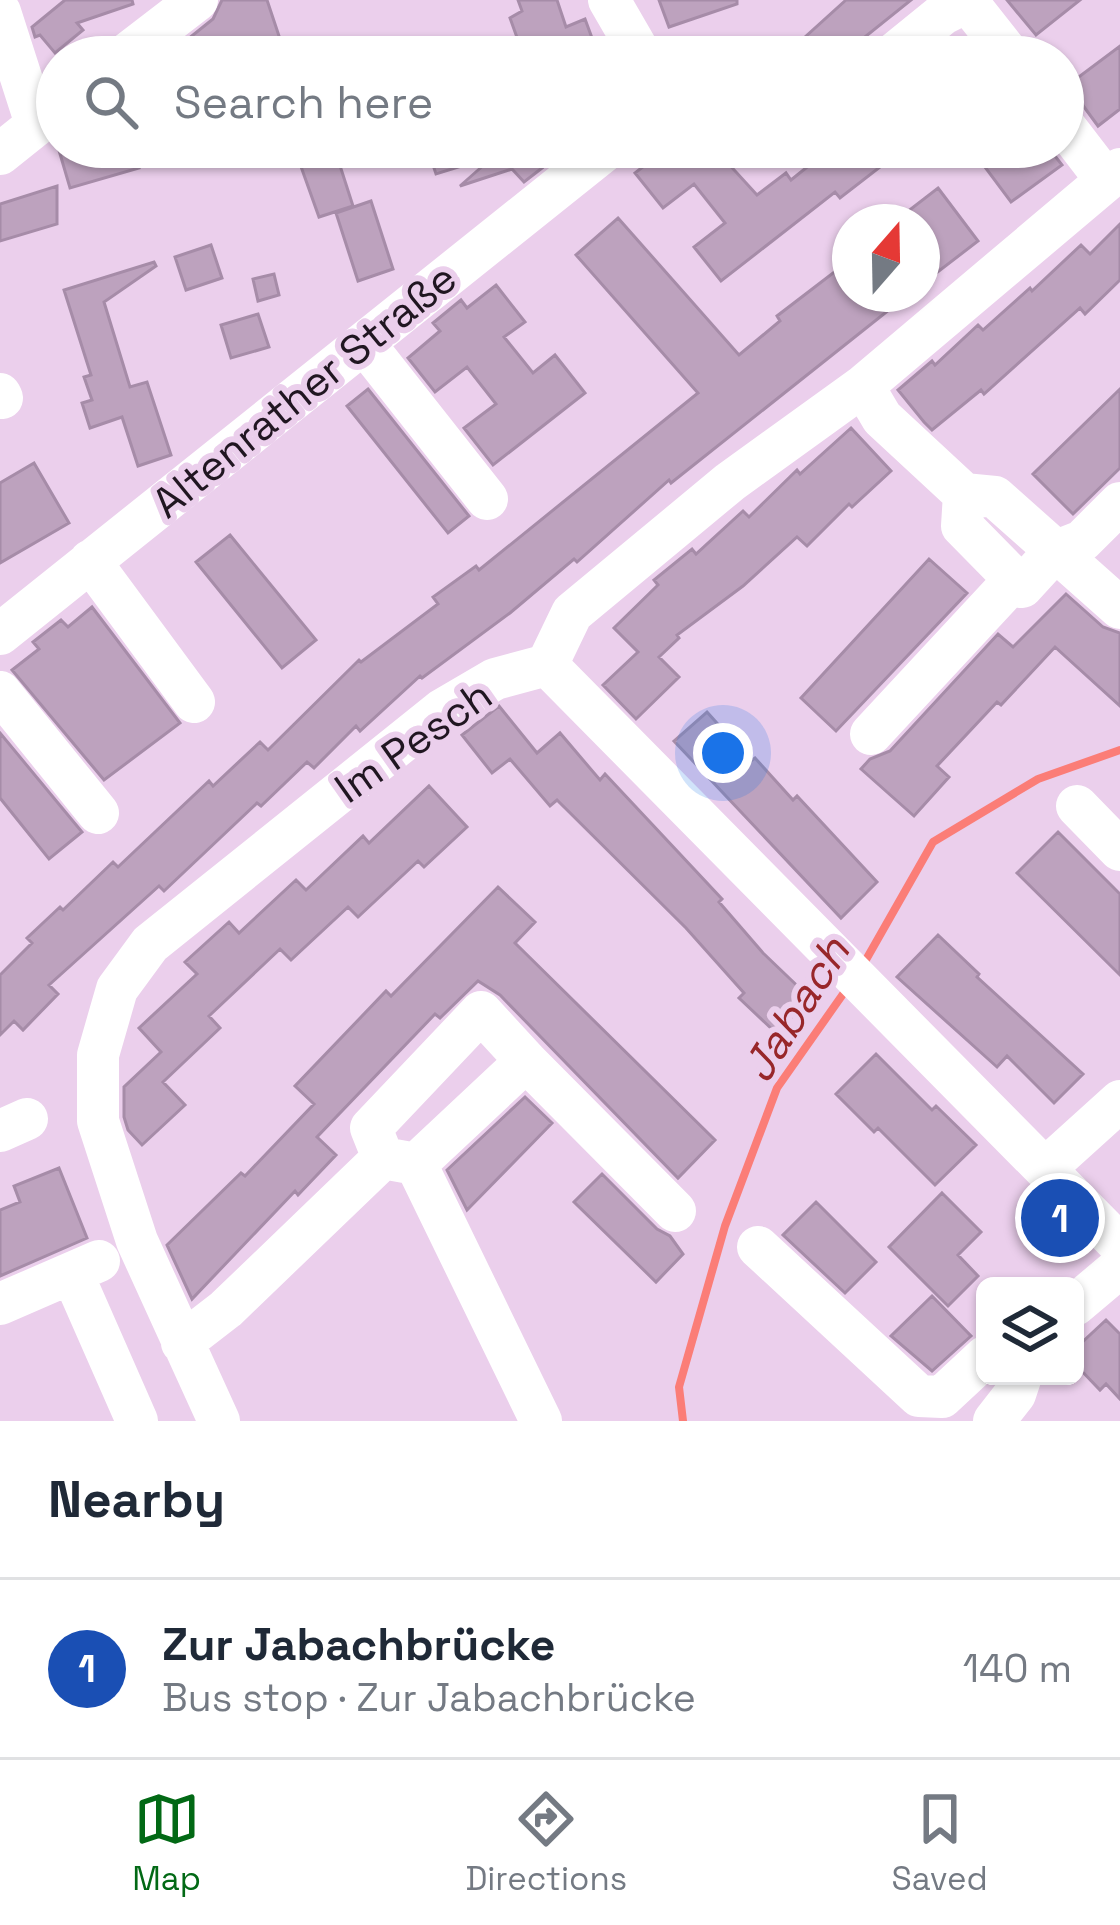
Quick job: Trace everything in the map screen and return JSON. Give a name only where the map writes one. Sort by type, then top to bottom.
[{"type":"street","points":[[609,0],[630,36]]},
{"type":"street","points":[[916,36],[968,1],[995,36]]},
{"type":"street","points":[[148,36],[188,3]]},
{"type":"street","points":[[0,12],[36,92]]},
{"type":"street","points":[[0,154],[36,125]]},
{"type":"street","points":[[1084,145],[1113,175],[862,386],[730,482],[572,613],[547,664],[1120,1245]]},
{"type":"street","name":"Altenrather Straße","points":[[0,634],[582,168]]},
{"type":"street","points":[[364,343],[488,500]]},
{"type":"street","points":[[862,386],[882,418],[964,494],[995,496],[1120,608]]},
{"type":"street","points":[[964,494],[962,526],[1022,586],[1054,553],[1082,541],[1120,503]]},
{"type":"street","points":[[90,561],[194,702]]},
{"type":"street","points":[[871,734],[1015,579]]},
{"type":"street","name":"Im Pesch","points":[[219,1421],[137,1241],[98,1121],[98,1054],[117,989],[150,944],[442,710],[495,679],[547,664]]},
{"type":"street","points":[[0,692],[98,813]]},
{"type":"street","points":[[1077,806],[1120,850]]},
{"type":"street","points":[[541,1421],[399,1161],[371,1128],[481,1012],[676,1211]]},
{"type":"street","points":[[182,1342],[526,1061]]},
{"type":"street","points":[[1047,1167],[1120,1101]]},
{"type":"street","points":[[758,1247],[932,1409],[976,1366]]},
{"type":"street","points":[[0,1304],[85,1267],[137,1421]]},
{"type":"street","points":[[1084,1297],[1120,1267]]},
{"type":"street","points":[[994,1421],[1018,1385]]},
{"type":"building","points":[[65,0],[132,0],[133,4],[77,23],[83,30],[76,36],[35,37],[32,27]]},
{"type":"building","points":[[222,0],[267,0],[279,36],[192,36],[213,19]]},
{"type":"building","points":[[518,0],[557,0],[566,27],[585,19],[591,36],[516,36],[510,18],[522,11]]},
{"type":"building","points":[[659,0],[737,0],[737,4],[669,27]]},
{"type":"building","points":[[846,0],[911,0],[866,36],[806,36]]},
{"type":"building","points":[[1007,0],[1080,0],[1036,35]]},
{"type":"building","points":[[1120,46],[1120,109],[1098,126],[1084,107],[1084,73]]},
{"type":"building","points":[[64,168],[139,168],[70,188]]},
{"type":"building","points":[[302,168],[341,168],[353,206],[319,217]]},
{"type":"building","points":[[480,168],[542,168],[524,182],[512,169],[460,186]]},
{"type":"building","points":[[641,168],[732,168],[757,195],[786,173],[791,180],[806,168],[879,168],[840,198],[835,192],[721,281],[694,247],[725,223],[694,184],[663,208],[635,173]]},
{"type":"building","points":[[986,168],[1058,168],[1011,202]]},
{"type":"building","points":[[57,186],[57,224],[0,241],[0,204]]},
{"type":"building","points":[[938,188],[978,241],[940,270],[940,204],[917,204]]},
{"type":"building","points":[[371,201],[393,269],[358,281],[336,213]]},
{"type":"building","points":[[618,218],[739,355],[780,321],[777,316],[832,274],[832,312],[886,312],[671,483],[669,480],[577,562],[574,559],[510,613],[420,676],[360,731],[356,726],[314,768],[307,762],[164,891],[159,886],[49,985],[58,994],[23,1030],[14,1021],[0,1035],[0,975],[32,943],[27,938],[60,907],[63,910],[113,862],[118,867],[209,781],[213,786],[260,742],[268,750],[359,660],[438,604],[433,597],[476,566],[479,570],[698,393],[576,255]]},
{"type":"building","points":[[1120,224],[1120,280],[1085,314],[1080,308],[984,394],[981,390],[932,430],[898,390],[932,361],[935,365],[978,325],[983,330],[1081,245],[1090,254]]},
{"type":"building","points":[[211,245],[222,278],[186,290],[175,257]]},
{"type":"building","points":[[154,262],[156,266],[104,302],[130,387],[147,382],[171,455],[138,466],[122,417],[90,428],[82,403],[92,400],[84,377],[91,375],[64,290]]},
{"type":"building","points":[[274,274],[279,295],[258,301],[253,279]]},
{"type":"building","points":[[496,285],[525,322],[504,337],[533,373],[555,355],[585,393],[493,465],[464,428],[496,404],[467,367],[435,392],[408,358],[440,331],[433,323],[461,300],[467,308]]},
{"type":"building","points":[[258,314],[269,347],[231,358],[221,325]]},
{"type":"building","points":[[368,389],[469,516],[448,533],[347,406]]},
{"type":"building","points":[[1120,389],[1120,468],[1073,514],[1033,474]]},
{"type":"building","points":[[851,428],[891,471],[807,546],[797,537],[743,586],[677,635],[659,657],[679,677],[636,719],[603,685],[638,652],[614,628],[658,585],[654,580],[692,549],[696,554],[743,511],[749,517],[797,470],[800,474]]},
{"type":"building","points":[[34,463],[69,523],[0,563],[0,483]]},
{"type":"building","points":[[230,535],[316,640],[282,668],[196,562]]},
{"type":"building","points":[[929,559],[967,593],[836,731],[801,698]]},
{"type":"building","points":[[1066,594],[1103,627],[1120,633],[1120,706],[1055,647],[937,766],[949,777],[914,816],[861,769],[870,759],[890,751],[998,634],[1013,647]]},
{"type":"building","points":[[92,607],[180,723],[104,780],[12,670],[39,649],[33,642],[61,620],[68,627]]},
{"type":"building","points":[[499,706],[537,753],[560,733],[600,780],[605,774],[722,899],[719,902],[763,953],[810,998],[776,1033],[739,998],[744,993],[686,928],[557,800],[550,806],[510,759],[492,773],[462,735]]},
{"type":"building","points":[[707,712],[751,761],[755,758],[793,800],[797,796],[877,882],[841,918],[674,741]]},
{"type":"building","points":[[0,733],[82,832],[49,859],[0,798]]},
{"type":"building","points":[[429,786],[467,827],[424,867],[418,861],[358,917],[348,907],[291,960],[280,949],[209,1016],[220,1028],[163,1082],[185,1105],[142,1145],[128,1130],[124,1087],[161,1052],[139,1028],[197,974],[185,962],[229,922],[239,933],[296,880],[306,890],[363,836],[369,843]]},
{"type":"building","points":[[1058,832],[1120,894],[1120,975],[1017,873]]},
{"type":"building","points":[[498,887],[535,922],[515,943],[715,1140],[678,1178],[500,995],[478,981],[440,1018],[435,1014],[317,1137],[336,1155],[192,1299],[167,1245],[241,1173],[245,1176],[314,1104],[295,1086],[386,991],[391,996]]},
{"type":"building","points":[[938,935],[1083,1074],[1054,1103],[1007,1056],[997,1067],[897,977]]},
{"type":"building","points":[[876,1054],[932,1110],[936,1106],[976,1145],[935,1185],[836,1094]]},
{"type":"building","points":[[525,1097],[552,1123],[467,1210],[447,1170]]},
{"type":"building","points":[[59,1168],[87,1238],[0,1276],[0,1210],[20,1202],[14,1186]]},
{"type":"building","points":[[602,1174],[670,1236],[683,1254],[656,1282],[574,1202]]},
{"type":"building","points":[[942,1193],[981,1232],[958,1255],[978,1276],[948,1306],[889,1247]]},
{"type":"building","points":[[816,1202],[876,1262],[845,1293],[783,1235]]},
{"type":"building","points":[[932,1296],[971,1336],[932,1371],[891,1336]]},
{"type":"building","points":[[1106,1320],[1120,1334],[1120,1399],[1106,1384],[1100,1390],[1084,1373],[1084,1341]]},
{"type":"waterway","name":"Jabach","points":[[863,965],[933,842],[1038,779],[1120,750]]},
{"type":"waterway","name":"Jabach","points":[[683,1421],[679,1387],[725,1226],[777,1088],[848,987]]},
{"type":"place","name":"Zur Jabachbrücke","points":[[1060,1218]]}]
